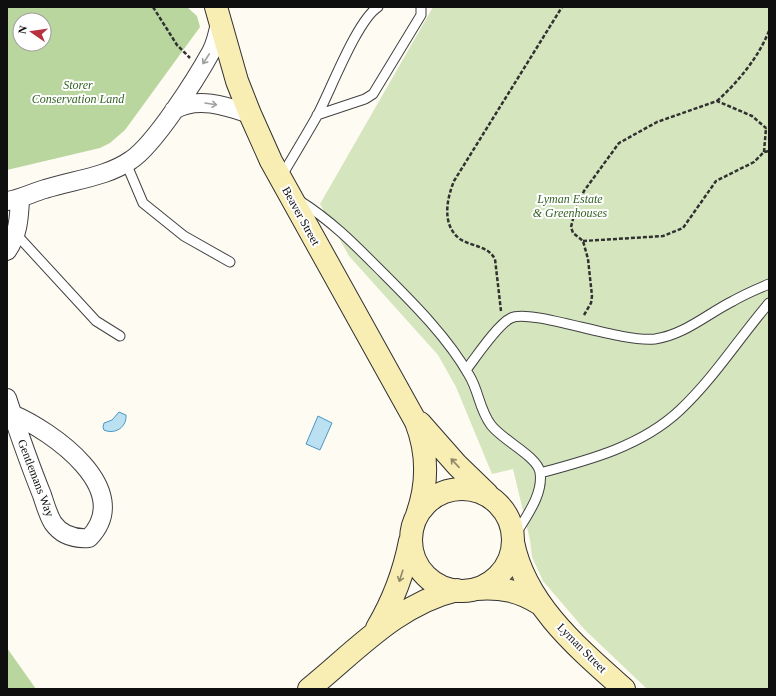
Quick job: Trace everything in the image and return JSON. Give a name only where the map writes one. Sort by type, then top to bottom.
[{"type":"main road","name":"Beaver Street","points":[[218,15],[230,61],[250,114],[284,186],[412,412],[420,432],[426,469],[422,502],[417,515]]},
{"type":"main road","name":"Beaver Street","points":[[412,412],[457,465],[493,499]]},
{"type":"main road","points":[[309,689],[369,638],[402,613],[437,596],[488,583],[500,573],[509,559],[512,541],[508,519],[493,499],[474,490],[452,489],[432,498],[417,515],[412,530],[405,564],[390,606],[377,629],[369,638]]},
{"type":"main road","points":[[411,538],[413,555],[426,577],[441,586],[465,590]]},
{"type":"main road","name":"Lyman Street","points":[[512,541],[521,572],[541,605],[591,659],[624,689]]},
{"type":"main road","name":"Lyman Street","points":[[465,590],[499,588],[511,590],[541,605]]},
{"type":"street","points":[[7,251],[16,234],[18,225],[14,200],[110,171],[132,160],[150,141],[174,110],[211,52],[218,15]]},
{"type":"street","points":[[174,110],[186,104],[201,103],[224,106],[250,114]]},
{"type":"street","name":"Gentlemans Way","points":[[10,406],[48,434],[83,463],[97,481],[102,502],[103,515],[97,530],[89,538],[76,538],[64,534],[53,524],[29,464],[10,406]]},
{"type":"lane","points":[[378,7],[366,19],[357,34],[284,186],[342,232],[419,309],[466,370],[473,382],[481,408],[491,426],[503,438],[535,461],[540,473],[539,485],[532,507],[512,541]]},
{"type":"lane","points":[[317,115],[365,99],[373,94],[421,15],[421,7]]},
{"type":"lane","points":[[126,163],[143,203],[184,236],[230,262]]},
{"type":"lane","points":[[16,234],[96,321],[120,336]]},
{"type":"lane","points":[[466,370],[505,322],[510,318],[522,316],[627,338],[653,339],[672,335],[733,301],[769,284]]},
{"type":"lane","points":[[540,473],[597,458],[655,429],[679,411],[703,386],[769,303]]},
{"type":"path","points":[[153,7],[177,45]]},
{"type":"path","points":[[505,322],[499,302],[495,259],[492,253],[460,239],[452,230],[446,206],[454,180],[562,7]]},
{"type":"path","points":[[581,328],[582,319],[591,302],[592,296],[588,259],[583,241],[573,233],[571,227],[575,211],[584,191],[619,143],[657,122],[717,101],[736,83],[765,40],[769,31]]},
{"type":"path","points":[[717,101],[752,116],[768,128],[764,152]]},
{"type":"path","points":[[583,241],[663,236],[683,228],[716,181],[754,162],[764,152],[769,151]]},
{"type":"green space","name":"Storer Conservation Land","points":[[7,7],[187,7],[197,16],[200,27],[125,130],[110,143],[100,148],[7,170]]},
{"type":"green space","name":"Lyman Estate & Greenhouses","points":[[433,7],[769,7],[769,689],[647,689],[585,630],[543,581],[532,557],[530,540],[513,469],[492,474],[456,387],[438,355],[349,256],[320,204]]},
{"type":"green space","points":[[7,648],[36,689],[7,689]]},
{"type":"water","points":[[119,412],[126,415],[125,423],[120,429],[116,431],[104,430],[104,423],[112,420]]},
{"type":"water","points":[[318,416],[332,423],[320,450],[306,444]]}]
